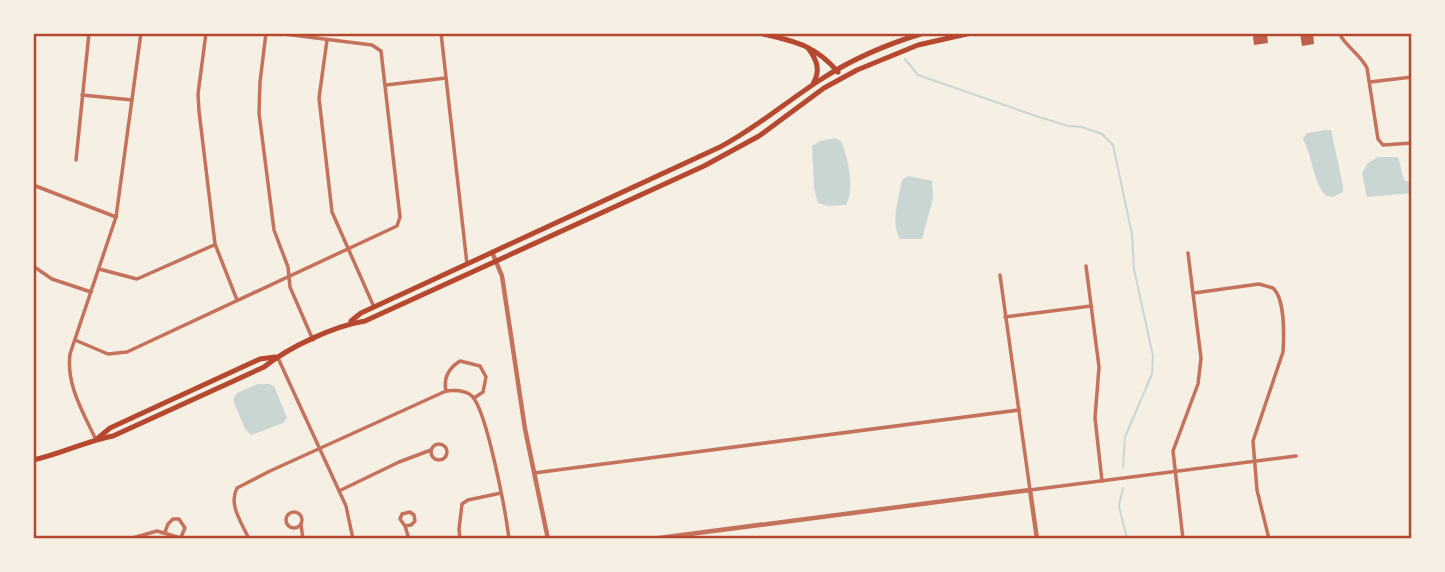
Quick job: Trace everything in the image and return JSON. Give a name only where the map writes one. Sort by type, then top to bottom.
[{"type":"main road","points":[[759,33],[807,45],[821,54],[842,77]]},
{"type":"main road","points":[[33,460],[113,436],[264,367],[278,356],[349,323],[361,313],[738,138],[837,70],[878,49],[924,33]]},
{"type":"main road","points":[[349,323],[365,321],[741,147],[842,77],[918,45],[971,33]]},
{"type":"main road","points":[[807,45],[817,63],[817,75],[812,86]]},
{"type":"main road","points":[[664,184],[674,169]]},
{"type":"street","points":[[76,160],[89,33]]},
{"type":"street","points":[[96,440],[69,376],[69,354],[116,218],[141,33]]},
{"type":"street","points":[[206,33],[198,94],[199,111],[215,244],[237,300]]},
{"type":"street","points":[[266,33],[259,113],[274,230],[288,267],[290,287],[313,340]]},
{"type":"street","points":[[75,340],[108,354],[117,354],[393,230],[400,222],[383,55],[378,48],[276,33]]},
{"type":"street","points":[[441,33],[467,264]]},
{"type":"street","points":[[1339,33],[1344,43],[1363,60],[1370,82],[1378,139],[1383,145],[1412,144]]},
{"type":"street","points":[[327,40],[320,107],[332,212],[374,307]]},
{"type":"street","points":[[1370,82],[1412,77]]},
{"type":"street","points":[[386,85],[446,78]]},
{"type":"street","points":[[82,94],[132,100]]},
{"type":"street","points":[[33,185],[116,218]]},
{"type":"street","points":[[99,269],[137,279],[215,244]]},
{"type":"street","points":[[492,252],[502,276],[525,429],[548,539]]},
{"type":"street","points":[[1183,539],[1173,452],[1198,384],[1200,371],[1200,344],[1188,253]]},
{"type":"street","points":[[33,266],[52,279],[91,292]]},
{"type":"street","points":[[1086,266],[1099,367],[1095,418],[1102,481]]},
{"type":"street","points":[[1000,275],[1037,539]]},
{"type":"street","points":[[1194,293],[1259,284],[1273,288],[1280,300],[1283,352],[1255,430],[1253,461],[1257,491],[1269,539]]},
{"type":"street","points":[[1005,317],[1091,306]]},
{"type":"street","points":[[278,356],[346,506],[353,539]]},
{"type":"street","points":[[446,391],[445,382],[449,369],[460,361],[468,362],[480,366],[486,377],[483,392],[474,398]]},
{"type":"street","points":[[249,539],[234,504],[233,496],[237,488],[446,391],[466,392],[474,398],[486,430],[509,539]]},
{"type":"street","points":[[534,472],[1019,410]]},
{"type":"street","points":[[339,491],[431,450],[435,445],[442,444],[447,455],[443,460],[436,460],[431,456],[431,450]]},
{"type":"street","points":[[652,539],[1296,456]]},
{"type":"street","points":[[460,539],[458,530],[461,504],[500,493]]},
{"type":"street","points":[[301,525],[291,528],[286,522],[287,516],[293,512],[302,517],[303,539]]},
{"type":"street","points":[[405,526],[415,521],[410,512],[404,512],[401,516],[409,539]]},
{"type":"street","points":[[129,539],[148,533],[165,532],[182,538],[185,528],[179,519],[173,519],[165,532]]},
{"type":"shaded area","points":[[1331,130],[1343,186],[1343,192],[1333,197],[1326,196],[1321,190],[1303,139],[1307,133]]},
{"type":"shaded area","points":[[835,138],[841,141],[846,156],[850,190],[846,205],[828,206],[818,203],[814,188],[812,146]]},
{"type":"shaded area","points":[[1378,157],[1398,157],[1404,180],[1412,183],[1412,193],[1367,197],[1362,173],[1368,163]]},
{"type":"shaded area","points":[[908,176],[932,181],[933,199],[922,239],[900,239],[897,232],[897,203],[902,180]]},
{"type":"shaded area","points":[[258,384],[274,386],[287,418],[283,423],[251,435],[245,429],[233,400],[237,393]]},
{"type":"building","points":[[1300,33],[1313,33],[1314,44],[1302,46]]},
{"type":"building","points":[[1267,34],[1268,43],[1254,45],[1253,36]]},
{"type":"waterway","points":[[905,59],[918,75],[1033,115],[1102,134],[1113,145],[1132,234],[1134,269],[1153,356],[1152,374],[1125,437],[1123,467]]},
{"type":"waterway","points":[[1123,488],[1119,506],[1127,539]]}]
